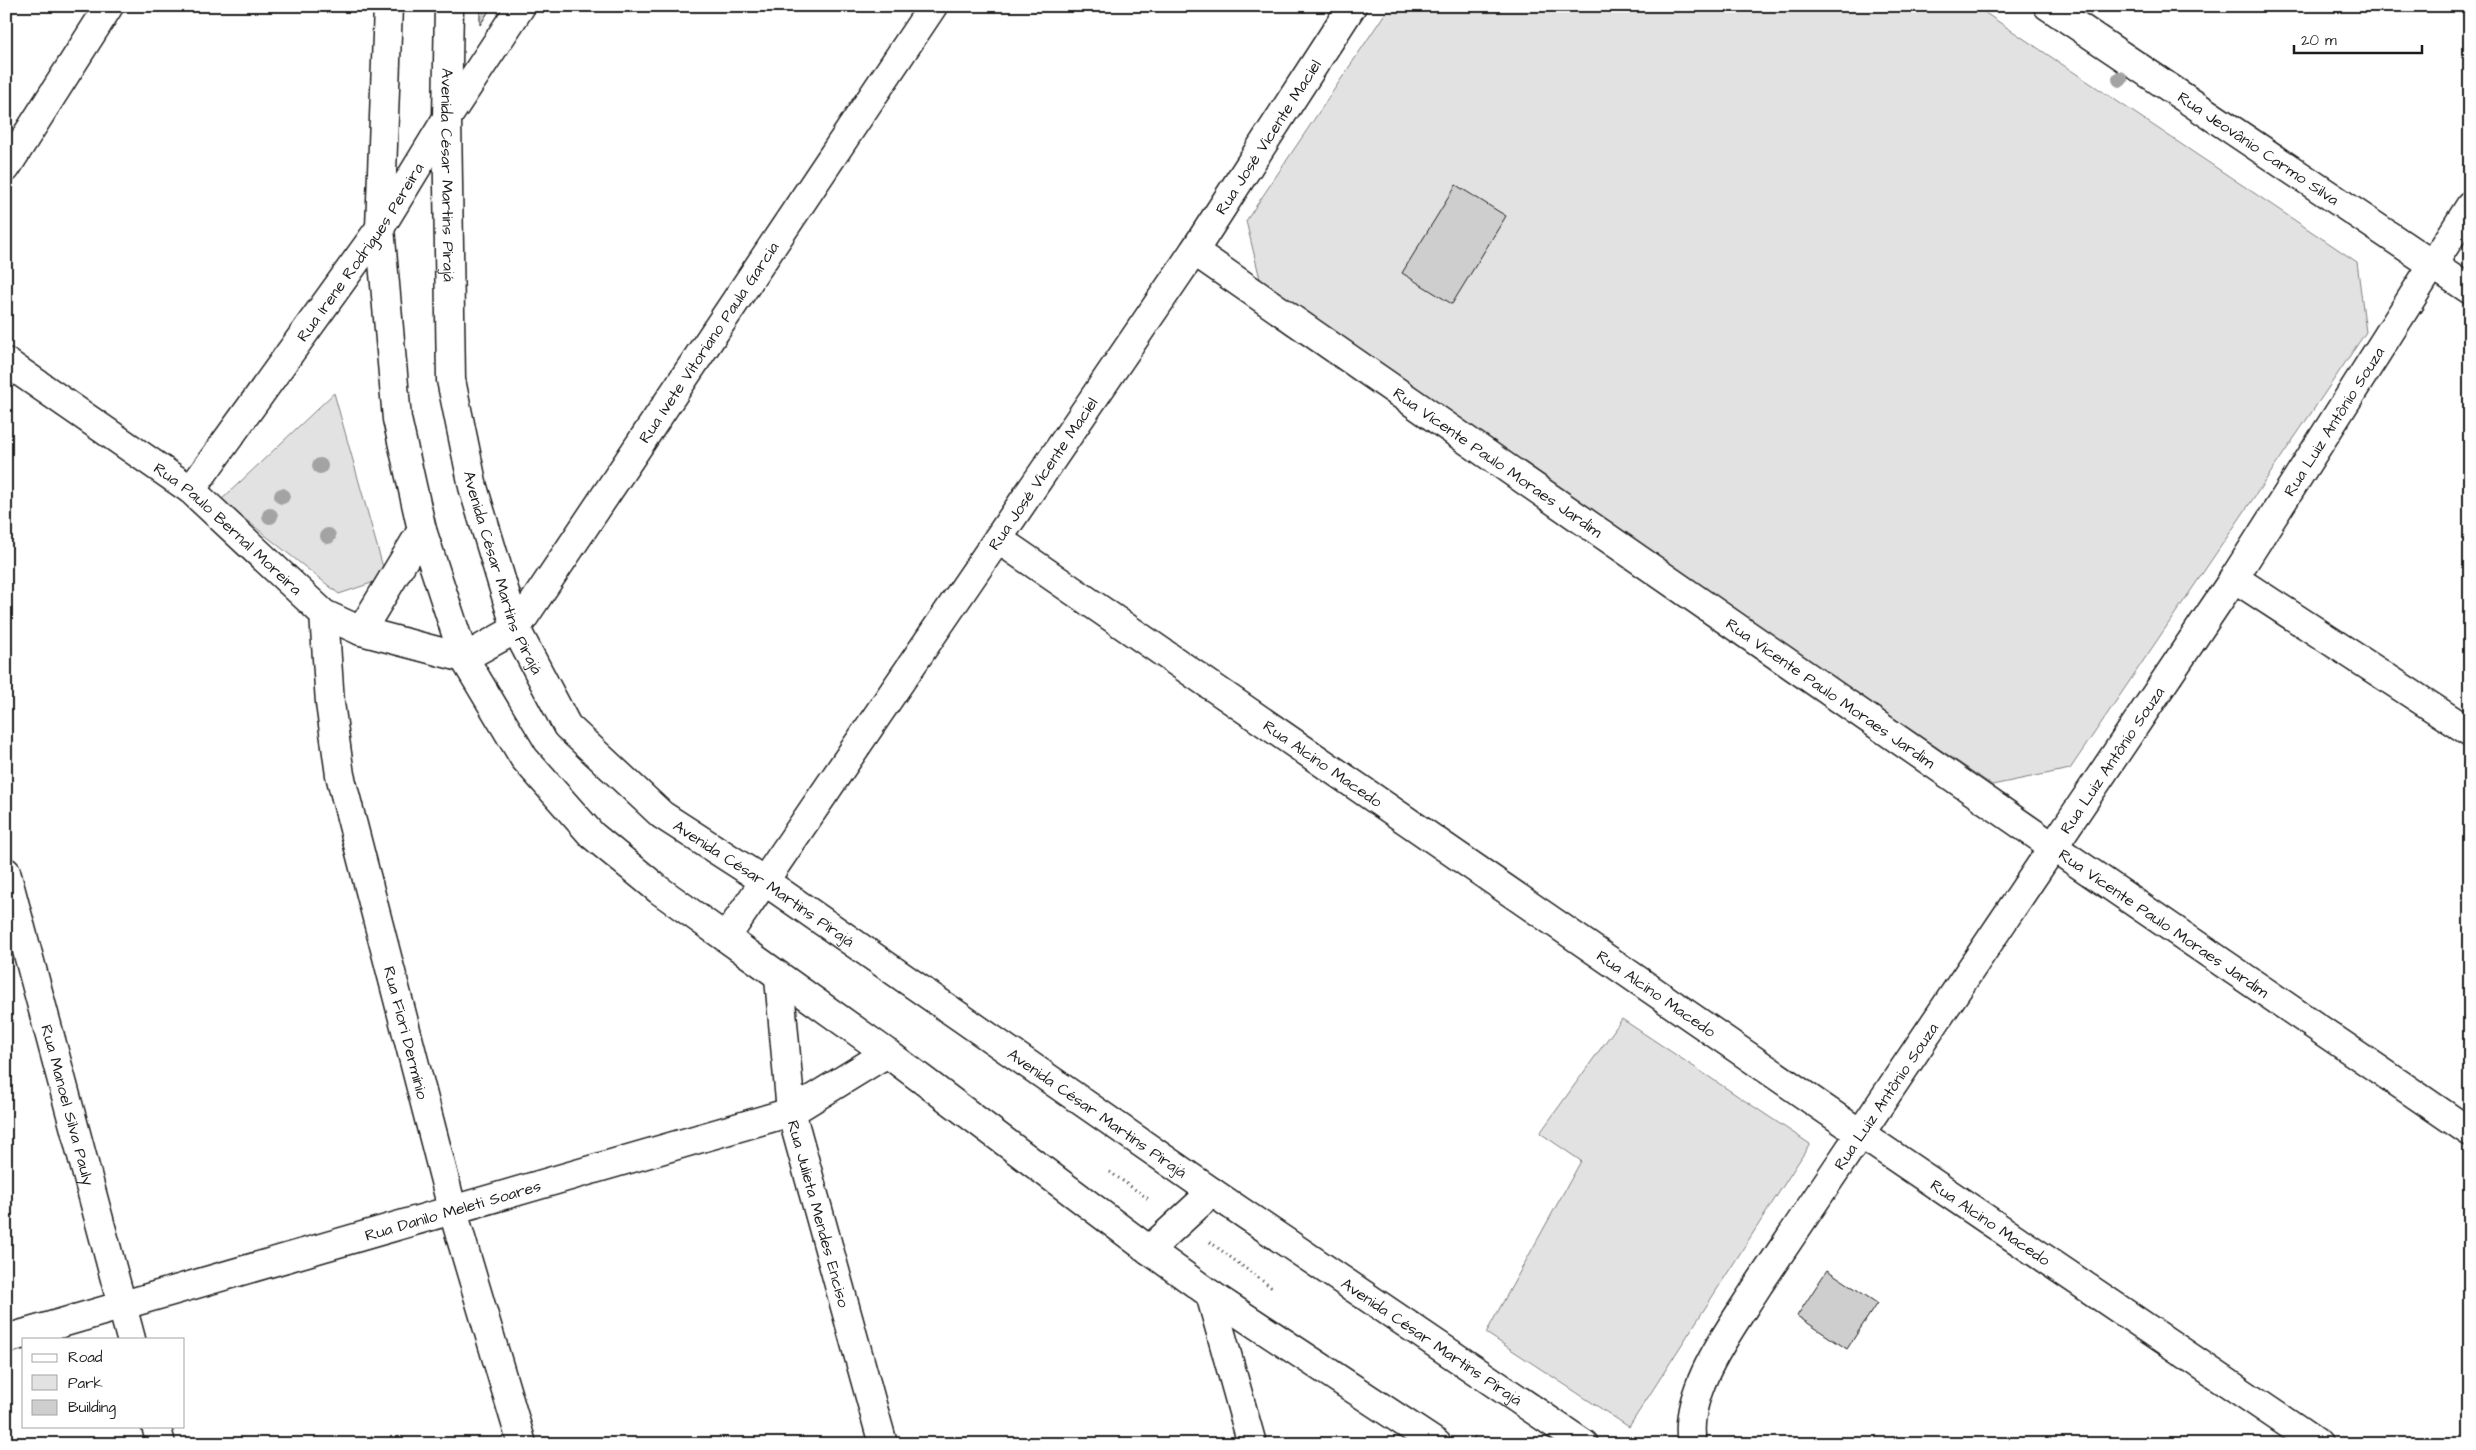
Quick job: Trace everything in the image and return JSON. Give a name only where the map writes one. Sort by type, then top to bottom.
[{"type":"street","points":[[6,168],[109,6]]},
{"type":"street","points":[[388,6],[380,228],[397,419],[422,530],[464,658],[524,758],[592,835],[659,890],[727,936],[780,978],[887,1053],[1210,1294],[1437,1444]]},
{"type":"street","name":"Avenida César Martins Pirajá","points":[[449,6],[446,118],[451,380],[473,488],[516,629],[567,726],[662,815],[766,882],[1212,1192],[1584,1444]]},
{"type":"street","name":"Rua Irene Rodrigues Pereira","points":[[191,490],[380,228],[446,118],[521,6]]},
{"type":"street","name":"Rua Ivete Vitoriano Paula Garcia","points":[[464,658],[516,629],[934,6]]},
{"type":"street","name":"Rua José Vicente Maciel","points":[[727,936],[766,882],[1194,251],[1352,6]]},
{"type":"street","name":"Rua Jeovânio Carmo Silva","points":[[2048,6],[2470,290]]},
{"type":"street","name":"Rua Luiz Antônio Souza","points":[[1692,1444],[1690,1433],[1697,1394],[1717,1352],[1759,1284],[2234,578],[2470,206]]},
{"type":"street","name":"Rua Vicente Paulo Moraes Jardim","points":[[1194,251],[2052,846],[2470,1132]]},
{"type":"street","name":"Rua Paulo Bernal Moreira","points":[[6,362],[191,490],[324,614],[361,630],[464,658]]},
{"type":"street","points":[[361,630],[422,530]]},
{"type":"street","name":"Rua Alcino Macedo","points":[[998,539],[1861,1134],[2318,1444]]},
{"type":"street","points":[[2234,578],[2470,732]]},
{"type":"street","name":"Rua Fiori Dermínio","points":[[324,614],[330,703],[340,775],[452,1208],[522,1444]]},
{"type":"street","name":"Rua Manoel Silva Pauly","points":[[6,872],[131,1338]]},
{"type":"street","name":"Rua Julieta Mendes Enciso","points":[[780,978],[791,1112],[883,1444]]},
{"type":"street","name":"Rua Danilo Meleti Soares","points":[[6,1339],[452,1208],[791,1112],[887,1053]]},
{"type":"street","points":[[1149,1250],[1212,1192]]},
{"type":"street","points":[[1210,1294],[1252,1444]]},
{"type":"street","points":[[157,1428],[161,1444]]},
{"type":"green space","points":[[1390,6],[1975,6],[2357,262],[2366,332],[2070,769],[1992,785],[1262,287],[1246,221]]},
{"type":"green space","points":[[334,393],[386,578],[339,594],[221,500]]},
{"type":"green space","points":[[1622,1019],[1810,1144],[1629,1427],[1486,1333],[1581,1161],[1540,1133]]},
{"type":"building","points":[[480,6],[492,6],[480,25]]},
{"type":"building","points":[[1456,185],[1506,216],[1452,304],[1402,273]]},
{"type":"building","points":[[1827,1270],[1877,1303],[1847,1349],[1797,1316]]}]
